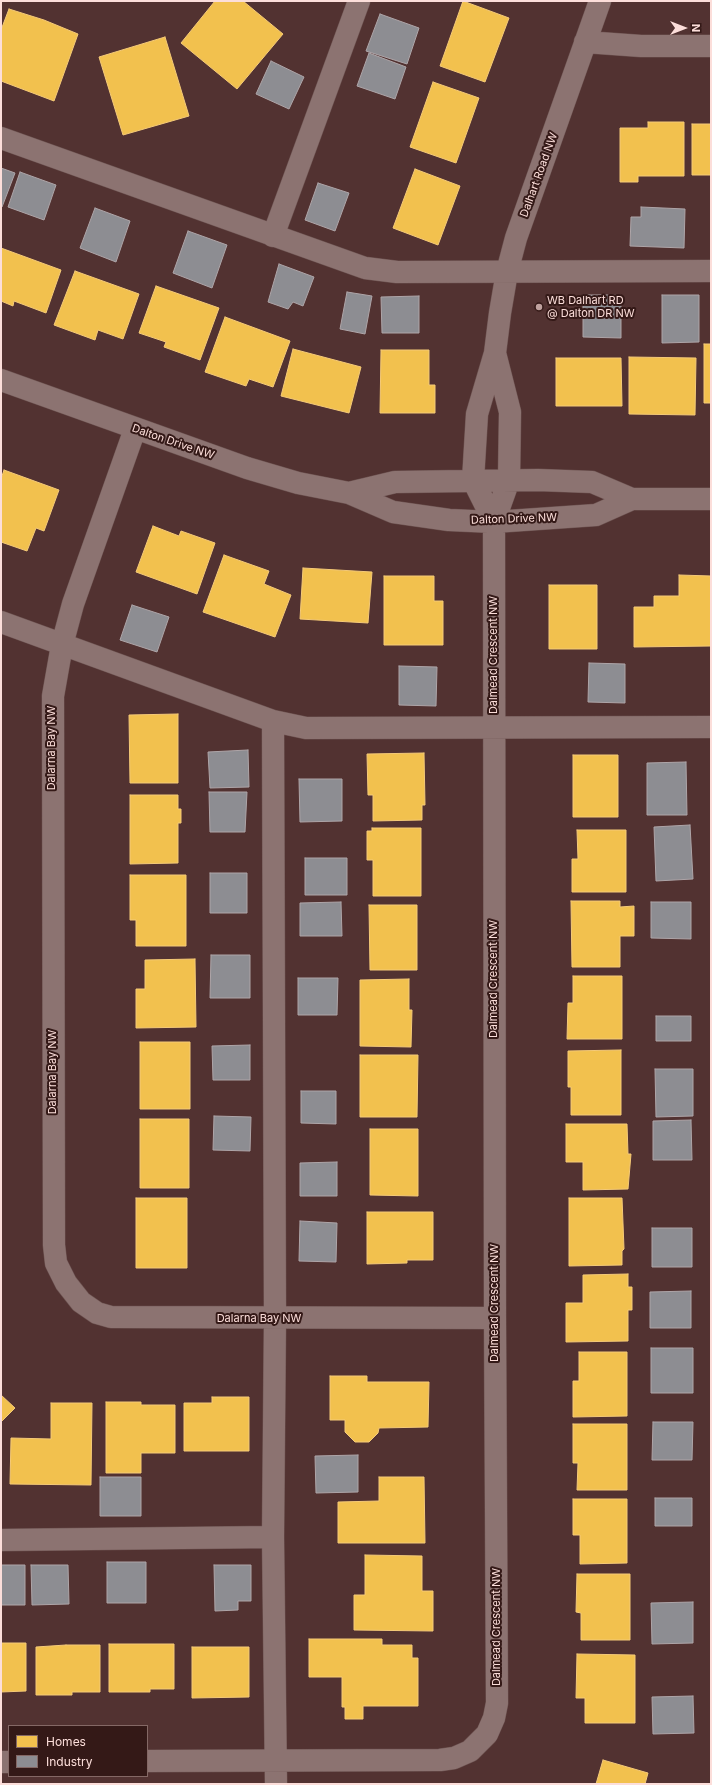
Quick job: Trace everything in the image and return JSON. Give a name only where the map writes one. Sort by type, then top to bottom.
[{"type":"street","points":[[273,236],[359,1]]},
{"type":"street","name":"Dalhart Road NW","points":[[473,480],[477,414],[495,353],[507,272],[516,238],[600,1]]},
{"type":"street","points":[[585,42],[641,46],[711,46]]},
{"type":"street","points":[[1,138],[342,261],[380,271],[711,271]]},
{"type":"street","name":"Dalhart Road NW","points":[[494,522],[509,480],[510,412],[495,353]]},
{"type":"street","name":"Dalton Drive NW","points":[[1,380],[135,429],[261,472],[298,483],[349,493],[393,512],[449,520],[494,522],[596,515],[632,499]]},
{"type":"street","name":"Dalarna Bay NW","points":[[135,429],[73,604],[62,645],[53,696],[54,1245],[56,1263],[66,1283],[81,1302],[97,1313],[111,1318],[495,1318]]},
{"type":"street","points":[[473,480],[494,522]]},
{"type":"street","name":"Dalton Drive NW","points":[[349,493],[395,482],[509,480],[592,482],[632,499],[711,499]]},
{"type":"street","name":"Dalmead Crescent NW","points":[[148,1761],[440,1760],[454,1758],[470,1751],[487,1734],[494,1718],[497,1702],[494,522]]},
{"type":"street","points":[[1,622],[273,721],[306,728],[711,727]]},
{"type":"street","points":[[273,721],[275,1318],[273,1537],[276,1784]]},
{"type":"street","points":[[1,1540],[273,1537]]},
{"type":"building: Homes","points":[[215,1],[243,1],[283,34],[237,89],[181,43]]},
{"type":"building: Homes","points":[[463,1],[509,18],[485,82],[440,66]]},
{"type":"building: Homes","points":[[9,9],[44,20],[78,34],[54,101],[1,81],[1,30]]},
{"type":"building: Homes","points":[[165,37],[189,116],[123,135],[99,57]]},
{"type":"building: Homes","points":[[433,82],[479,98],[456,163],[410,147]]},
{"type":"building: Homes","points":[[648,122],[684,122],[684,176],[638,176],[638,182],[620,182],[620,128],[648,128]]},
{"type":"building: Homes","points":[[692,124],[711,124],[711,175],[692,175]]},
{"type":"building: Homes","points":[[415,169],[460,186],[438,245],[393,228]]},
{"type":"building: Homes","points":[[1,248],[61,270],[46,313],[14,301],[13,306],[1,301]]},
{"type":"building: Homes","points":[[75,271],[139,294],[123,339],[98,330],[95,340],[54,325]]},
{"type":"building: Homes","points":[[156,286],[219,308],[200,360],[164,347],[166,342],[139,333]]},
{"type":"building: Homes","points":[[225,317],[290,341],[273,387],[249,379],[246,386],[205,372]]},
{"type":"building: Homes","points":[[704,344],[711,344],[711,403],[704,403]]},
{"type":"building: Homes","points":[[293,349],[361,367],[349,413],[281,396]]},
{"type":"building: Homes","points":[[381,350],[429,350],[429,385],[435,385],[435,413],[380,413]]},
{"type":"building: Homes","points":[[629,357],[696,358],[695,415],[629,414]]},
{"type":"building: Homes","points":[[556,358],[621,358],[622,406],[556,406]]},
{"type":"building: Homes","points":[[4,470],[59,490],[44,531],[36,528],[27,551],[1,542],[1,479]]},
{"type":"building: Homes","points":[[153,526],[179,536],[181,531],[215,543],[197,594],[136,572]]},
{"type":"building: Homes","points":[[224,555],[269,571],[264,584],[291,595],[275,637],[203,612]]},
{"type":"building: Homes","points":[[303,568],[372,572],[368,623],[300,619]]},
{"type":"building: Homes","points":[[679,575],[711,576],[711,646],[634,647],[634,607],[654,607],[654,596],[679,596]]},
{"type":"building: Homes","points":[[384,576],[434,576],[434,601],[443,601],[443,645],[384,645]]},
{"type":"building: Homes","points":[[549,585],[597,585],[597,649],[549,649]]},
{"type":"building: Homes","points":[[178,714],[178,783],[130,783],[129,715]]},
{"type":"building: Homes","points":[[424,753],[425,805],[422,805],[422,820],[373,821],[373,795],[368,795],[367,754]]},
{"type":"building: Homes","points":[[573,755],[618,755],[618,817],[573,817]]},
{"type":"building: Homes","points":[[130,795],[178,795],[178,809],[181,809],[181,823],[178,823],[178,863],[130,864]]},
{"type":"building: Homes","points":[[372,828],[421,828],[421,896],[373,896],[373,860],[367,860],[367,831],[372,831]]},
{"type":"building: Homes","points":[[577,830],[626,830],[626,892],[572,892],[572,859],[578,859]]},
{"type":"building: Homes","points":[[130,875],[186,875],[186,946],[136,946],[136,920],[130,920]]},
{"type":"building: Homes","points":[[571,901],[620,901],[620,907],[634,906],[634,936],[620,936],[620,967],[572,967]]},
{"type":"building: Homes","points":[[369,905],[417,905],[417,970],[370,970]]},
{"type":"building: Homes","points":[[195,959],[196,1027],[136,1028],[136,989],[145,989],[145,960]]},
{"type":"building: Homes","points":[[573,976],[622,976],[622,1039],[567,1039],[568,1003],[573,1003]]},
{"type":"building: Homes","points":[[409,979],[409,1010],[412,1010],[411,1047],[360,1046],[360,980]]},
{"type":"building: Homes","points":[[140,1042],[190,1042],[190,1109],[140,1109]]},
{"type":"building: Homes","points":[[621,1050],[621,1115],[571,1115],[571,1087],[568,1087],[568,1051]]},
{"type":"building: Homes","points":[[360,1055],[418,1055],[417,1117],[360,1117]]},
{"type":"building: Homes","points":[[140,1119],[189,1119],[189,1188],[140,1188]]},
{"type":"building: Homes","points":[[566,1124],[627,1124],[628,1154],[631,1154],[628,1189],[583,1190],[583,1162],[566,1162]]},
{"type":"building: Homes","points":[[370,1129],[418,1129],[418,1196],[370,1195]]},
{"type":"building: Homes","points":[[136,1198],[187,1198],[187,1268],[136,1268]]},
{"type":"building: Homes","points":[[569,1198],[622,1198],[624,1249],[622,1251],[622,1265],[569,1266]]},
{"type":"building: Homes","points":[[367,1212],[433,1212],[433,1260],[407,1260],[407,1263],[367,1264]]},
{"type":"building: Homes","points":[[628,1274],[628,1287],[632,1287],[632,1310],[628,1310],[628,1341],[566,1342],[566,1303],[583,1303],[583,1275]]},
{"type":"building: Homes","points":[[579,1352],[627,1352],[627,1416],[573,1417],[573,1381],[579,1381]]},
{"type":"building: Homes","points":[[330,1376],[367,1376],[367,1382],[429,1382],[428,1427],[379,1428],[378,1433],[369,1442],[355,1442],[345,1432],[345,1420],[330,1420]]},
{"type":"building: Homes","points":[[1,1395],[15,1408],[1,1422]]},
{"type":"building: Homes","points":[[212,1397],[249,1397],[249,1451],[184,1451],[184,1403],[212,1403]]},
{"type":"building: Homes","points":[[106,1402],[141,1402],[141,1405],[175,1405],[175,1453],[141,1453],[141,1473],[106,1473]]},
{"type":"building: Homes","points":[[51,1403],[92,1403],[91,1485],[10,1484],[11,1438],[51,1439]]},
{"type":"building: Homes","points":[[573,1424],[627,1424],[627,1490],[577,1490],[578,1463],[573,1463]]},
{"type":"building: Homes","points":[[379,1477],[424,1477],[425,1543],[338,1543],[338,1502],[379,1501]]},
{"type":"building: Homes","points":[[573,1499],[627,1499],[627,1563],[580,1564],[580,1535],[573,1535]]},
{"type":"building: Homes","points":[[365,1555],[422,1556],[422,1591],[433,1591],[433,1631],[354,1630],[354,1595],[365,1595]]},
{"type":"building: Homes","points":[[577,1574],[630,1574],[630,1640],[581,1640],[581,1613],[576,1612]]},
{"type":"building: Homes","points":[[309,1639],[382,1639],[382,1645],[412,1645],[412,1658],[418,1658],[418,1706],[363,1706],[363,1719],[345,1719],[345,1707],[342,1707],[342,1677],[309,1677]]},
{"type":"building: Homes","points":[[1,1643],[26,1643],[26,1691],[1,1692]]},
{"type":"building: Homes","points":[[109,1644],[174,1644],[174,1689],[150,1689],[150,1692],[109,1692]]},
{"type":"building: Homes","points":[[100,1645],[100,1692],[72,1692],[72,1695],[36,1695],[36,1647]]},
{"type":"building: Homes","points":[[192,1647],[249,1647],[249,1697],[192,1698]]},
{"type":"building: Homes","points":[[577,1654],[635,1655],[635,1723],[585,1723],[585,1698],[576,1698]]},
{"type":"building: Homes","points":[[603,1760],[648,1773],[645,1784],[596,1784]]},
{"type":"building: Industry","points":[[380,14],[419,28],[407,64],[366,51]]},
{"type":"building: Industry","points":[[369,53],[406,67],[395,99],[357,86]]},
{"type":"building: Industry","points":[[271,61],[304,77],[289,109],[256,94]]},
{"type":"building: Industry","points":[[1,168],[15,173],[2,207],[1,207]]},
{"type":"building: Industry","points":[[20,172],[56,185],[44,220],[8,207]]},
{"type":"building: Industry","points":[[318,183],[349,193],[335,231],[305,220]]},
{"type":"building: Industry","points":[[641,207],[685,209],[684,248],[630,246],[631,217],[641,217]]},
{"type":"building: Industry","points":[[95,208],[130,221],[116,262],[80,248]]},
{"type":"building: Industry","points":[[188,231],[227,245],[212,288],[173,273]]},
{"type":"building: Industry","points":[[279,264],[314,277],[303,306],[293,302],[288,309],[268,302]]},
{"type":"building: Industry","points":[[347,292],[372,296],[365,334],[340,329]]},
{"type":"building: Industry","points":[[583,295],[621,295],[621,338],[583,337]]},
{"type":"building: Industry","points":[[662,295],[699,295],[699,342],[662,343]]},
{"type":"building: Industry","points":[[419,296],[419,333],[382,333],[381,297]]},
{"type":"building: Industry","points":[[132,605],[169,617],[157,652],[120,640]]},
{"type":"building: Industry","points":[[589,663],[625,664],[625,703],[588,702]]},
{"type":"building: Industry","points":[[399,666],[437,667],[436,706],[399,705]]},
{"type":"building: Industry","points":[[248,750],[249,787],[210,788],[208,752]]},
{"type":"building: Industry","points":[[686,762],[687,815],[647,815],[647,763]]},
{"type":"building: Industry","points":[[299,779],[342,779],[342,821],[300,822]]},
{"type":"building: Industry","points":[[209,792],[247,792],[245,832],[210,832]]},
{"type":"building: Industry","points":[[690,825],[693,879],[656,881],[654,827]]},
{"type":"building: Industry","points":[[305,858],[347,858],[347,895],[305,895]]},
{"type":"building: Industry","points":[[210,873],[247,873],[247,913],[210,913]]},
{"type":"building: Industry","points":[[341,902],[342,936],[300,936],[300,903]]},
{"type":"building: Industry","points":[[651,902],[691,902],[691,939],[651,938]]},
{"type":"building: Industry","points":[[211,955],[250,955],[250,998],[210,998]]},
{"type":"building: Industry","points":[[298,978],[338,978],[337,1015],[298,1015]]},
{"type":"building: Industry","points":[[656,1016],[691,1016],[691,1041],[656,1041]]},
{"type":"building: Industry","points":[[250,1045],[250,1080],[213,1080],[212,1046]]},
{"type":"building: Industry","points":[[655,1069],[693,1069],[693,1116],[656,1117]]},
{"type":"building: Industry","points":[[301,1091],[336,1091],[336,1124],[301,1123]]},
{"type":"building: Industry","points":[[214,1116],[251,1117],[250,1151],[213,1150]]},
{"type":"building: Industry","points":[[691,1120],[692,1160],[653,1160],[653,1121]]},
{"type":"building: Industry","points":[[337,1162],[337,1196],[300,1196],[300,1163]]},
{"type":"building: Industry","points":[[300,1221],[337,1223],[336,1262],[299,1261]]},
{"type":"building: Industry","points":[[652,1228],[692,1228],[692,1267],[652,1267]]},
{"type":"building: Industry","points":[[691,1291],[691,1328],[650,1328],[650,1292]]},
{"type":"building: Industry","points":[[651,1348],[693,1348],[693,1393],[651,1393]]},
{"type":"building: Industry","points":[[653,1422],[693,1422],[692,1460],[652,1460]]},
{"type":"building: Industry","points":[[358,1455],[358,1492],[316,1493],[315,1456]]},
{"type":"building: Industry","points":[[100,1477],[141,1477],[141,1516],[100,1516]]},
{"type":"building: Industry","points":[[655,1498],[692,1498],[692,1526],[655,1526]]},
{"type":"building: Industry","points":[[107,1562],[146,1562],[146,1603],[107,1603]]},
{"type":"building: Industry","points":[[1,1565],[25,1565],[25,1605],[1,1605]]},
{"type":"building: Industry","points":[[31,1565],[68,1565],[69,1604],[32,1605]]},
{"type":"building: Industry","points":[[214,1565],[251,1565],[251,1601],[238,1601],[238,1610],[215,1611]]},
{"type":"building: Industry","points":[[693,1602],[693,1643],[652,1644],[651,1603]]},
{"type":"building: Industry","points":[[693,1696],[694,1733],[653,1734],[652,1697]]},
{"type":"place","name":"WB Dalhart RD @ Dalton DR NW","points":[[539,307]]}]
